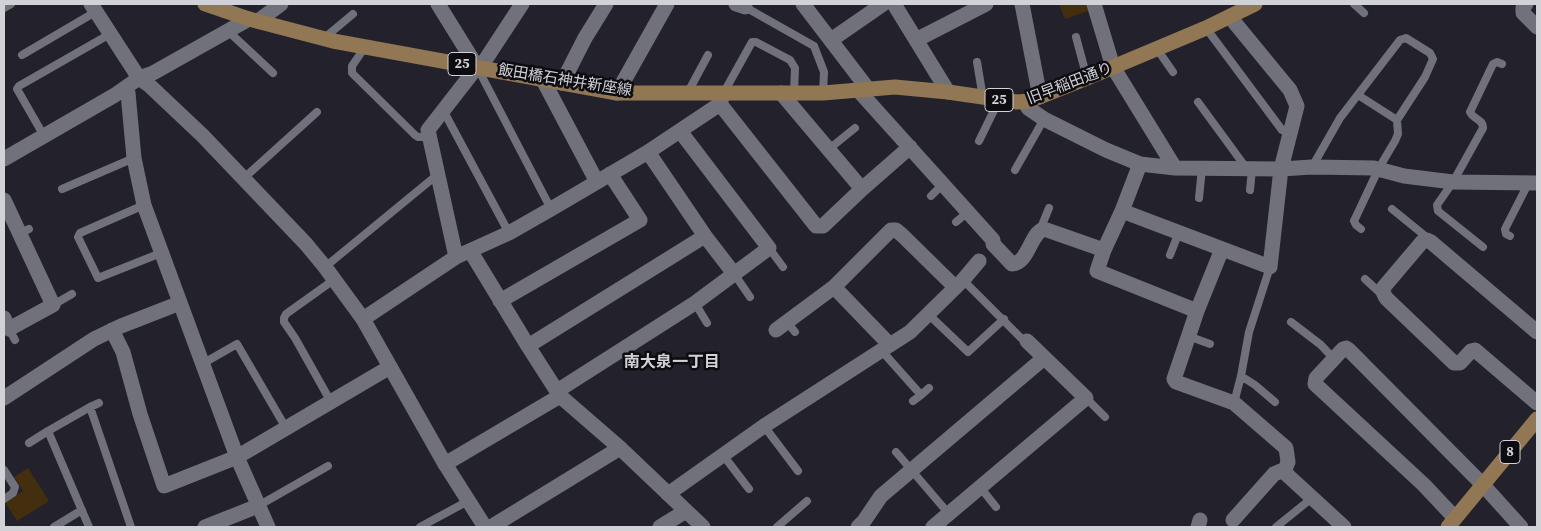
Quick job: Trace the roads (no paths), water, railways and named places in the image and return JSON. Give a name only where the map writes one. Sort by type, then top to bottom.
[{"type":"main road","name":"飯田橋石神井新座線","points":[[205,4],[323,39],[543,80],[617,93],[687,94],[722,99]]},
{"type":"main road","name":"旧早稲田通り","points":[[722,99],[895,87],[1025,102],[1157,49],[1255,4]]},
{"type":"main road","name":"8","points":[[1452,523],[1537,419]]},
{"type":"street","points":[[4,159],[126,88],[139,78],[228,31],[254,20],[281,4]]},
{"type":"street","points":[[456,257],[428,130],[478,67],[522,4]]},
{"type":"street","points":[[562,83],[606,4]]},
{"type":"street","points":[[617,93],[667,4]]},
{"type":"street","points":[[668,494],[764,426],[910,332],[959,283],[985,253],[993,240],[910,147],[863,89],[831,40],[803,4]]},
{"type":"street","points":[[831,40],[883,4]]},
{"type":"street","points":[[894,4],[948,92]]},
{"type":"street","points":[[916,40],[986,4]]},
{"type":"street","points":[[1022,4],[1040,97]]},
{"type":"street","points":[[1094,4],[1113,67],[1175,168]]},
{"type":"street","points":[[1526,4],[1523,8],[1523,13],[1537,27]]},
{"type":"street","points":[[94,8],[139,78],[189,123],[244,178],[306,244],[335,280],[363,319],[445,464],[485,527]]},
{"type":"street","points":[[446,8],[478,67]]},
{"type":"street","points":[[1122,210],[1270,267],[1281,169],[1297,106],[1290,90],[1230,17]]},
{"type":"street","points":[[500,301],[640,220],[604,178],[543,80]]},
{"type":"street","points":[[126,88],[128,92],[134,158],[144,205],[237,456],[268,527]]},
{"type":"street","points":[[788,93],[829,149],[862,189]]},
{"type":"street","points":[[363,319],[456,257],[509,233],[648,152],[680,131],[722,99],[816,226],[823,226],[910,147]]},
{"type":"street","points":[[1025,102],[1028,108],[1044,118],[1106,150],[1140,164],[1175,168],[1281,169],[1312,166],[1379,168],[1404,176],[1452,182],[1533,183]]},
{"type":"street","points":[[445,464],[559,394],[695,303],[769,248],[680,131]]},
{"type":"street","points":[[648,152],[705,236],[735,275]]},
{"type":"street","points":[[1140,164],[1097,268],[1099,273],[1197,311]]},
{"type":"street","points":[[4,200],[24,231],[54,305],[9,329]]},
{"type":"street","points":[[985,253],[1015,264],[1030,247],[1040,230],[1044,229],[1104,250]]},
{"type":"street","points":[[786,328],[834,287],[891,230],[896,230],[959,283]]},
{"type":"street","points":[[528,346],[705,236]]},
{"type":"street","points":[[1537,332],[1427,240],[1422,242],[1383,288],[1386,298],[1454,363],[1460,363],[1471,351],[1475,350],[1537,403]]},
{"type":"street","points":[[1222,249],[1197,311],[1174,379],[1176,382],[1234,403],[1286,448],[1288,462],[1284,472]]},
{"type":"street","points":[[470,252],[559,394],[620,448],[703,527]]},
{"type":"street","points":[[834,287],[886,348]]},
{"type":"street","points":[[4,398],[94,339],[180,303]]},
{"type":"street","points":[[112,330],[123,352],[140,414],[164,486],[237,456],[390,367]]},
{"type":"street","points":[[933,527],[1086,398],[1027,341]]},
{"type":"street","points":[[1452,523],[1424,485],[1315,384],[1316,378],[1346,348],[1483,485],[1520,527]]},
{"type":"street","points":[[858,527],[864,522],[881,496],[1044,358]]},
{"type":"street","points":[[491,527],[620,448]]},
{"type":"street","points":[[1233,520],[1274,474],[1281,471],[1344,527]]},
{"type":"street","points":[[209,527],[258,506]]},
{"type":"street","points":[[660,527],[686,511]]},
{"type":"lane","points":[[4,8],[10,4]]},
{"type":"lane","points":[[1354,4],[1364,13]]},
{"type":"lane","points":[[740,6],[814,46],[824,72],[823,93]]},
{"type":"lane","points":[[22,55],[94,8]]},
{"type":"lane","points":[[323,39],[353,14]]},
{"type":"lane","points":[[1206,28],[1282,130],[1290,134]]},
{"type":"lane","points":[[228,31],[273,73]]},
{"type":"lane","points":[[44,136],[17,89],[19,86],[110,34]]},
{"type":"lane","points":[[1076,37],[1087,78]]},
{"type":"lane","points":[[1312,166],[1340,118],[1402,38],[1406,38],[1430,53],[1433,59],[1425,77],[1397,120],[1398,134],[1379,168],[1354,221],[1361,229]]},
{"type":"lane","points":[[722,99],[752,42],[756,42],[790,60],[795,68],[788,93]]},
{"type":"lane","points":[[365,47],[352,66],[352,73],[415,135],[418,137],[429,137]]},
{"type":"lane","points":[[1157,49],[1173,72]]},
{"type":"lane","points":[[687,94],[708,55]]},
{"type":"lane","points":[[977,62],[983,98]]},
{"type":"lane","points":[[1483,247],[1438,211],[1437,205],[1483,128],[1481,123],[1470,112],[1493,64],[1497,62],[1502,64]]},
{"type":"lane","points":[[478,67],[551,209]]},
{"type":"lane","points":[[1358,95],[1397,120]]},
{"type":"lane","points":[[978,141],[1000,100]]},
{"type":"lane","points":[[1198,102],[1250,169],[1250,190]]},
{"type":"lane","points":[[443,110],[509,233]]},
{"type":"lane","points":[[244,178],[317,112]]},
{"type":"lane","points":[[1015,170],[1044,118]]},
{"type":"lane","points":[[829,149],[855,128]]},
{"type":"lane","points":[[62,189],[134,158]]},
{"type":"lane","points":[[1199,198],[1202,168]]},
{"type":"lane","points":[[325,267],[437,175]]},
{"type":"lane","points":[[1510,236],[1506,234],[1505,229],[1533,183]]},
{"type":"lane","points":[[931,196],[943,184]]},
{"type":"lane","points":[[144,205],[80,233],[78,237],[98,278],[161,253]]},
{"type":"lane","points":[[1040,230],[1049,208]]},
{"type":"lane","points":[[1392,210],[1424,235],[1427,240]]},
{"type":"lane","points":[[956,222],[968,212]]},
{"type":"lane","points":[[1170,254],[1179,232]]},
{"type":"lane","points":[[769,248],[783,267]]},
{"type":"lane","points":[[1234,403],[1249,332],[1270,267]]},
{"type":"lane","points":[[735,275],[750,297]]},
{"type":"lane","points":[[1365,279],[1378,291],[1383,292]]},
{"type":"lane","points":[[331,402],[284,322],[284,318],[286,314],[335,280]]},
{"type":"lane","points":[[959,283],[1004,320],[1023,340],[1027,341]]},
{"type":"lane","points":[[54,305],[72,294]]},
{"type":"lane","points":[[695,303],[708,323]]},
{"type":"lane","points":[[928,314],[968,352],[1004,320]]},
{"type":"lane","points":[[1291,322],[1321,345],[1334,359]]},
{"type":"lane","points":[[1188,336],[1210,344]]},
{"type":"lane","points":[[202,364],[237,344],[240,346],[286,428]]},
{"type":"lane","points":[[886,348],[921,395]]},
{"type":"lane","points":[[1241,376],[1275,402]]},
{"type":"lane","points":[[914,401],[929,388]]},
{"type":"lane","points":[[1086,398],[1105,417]]},
{"type":"lane","points":[[29,444],[48,431],[99,403]]},
{"type":"lane","points":[[90,407],[131,527]]},
{"type":"lane","points":[[764,426],[798,471]]},
{"type":"lane","points":[[48,431],[89,527]]},
{"type":"lane","points":[[896,452],[949,514]]},
{"type":"lane","points":[[723,455],[749,490]]},
{"type":"lane","points":[[258,506],[328,466]]},
{"type":"lane","points":[[4,470],[15,487],[13,493],[4,499]]},
{"type":"lane","points":[[980,487],[996,507]]},
{"type":"lane","points":[[1276,527],[1312,498]]},
{"type":"lane","points":[[420,527],[468,501]]},
{"type":"lane","points":[[777,527],[807,501]]},
{"type":"lane","points":[[54,527],[82,510]]},
{"type":"district","name":"南大泉一丁目","points":[[672,363]]}]
